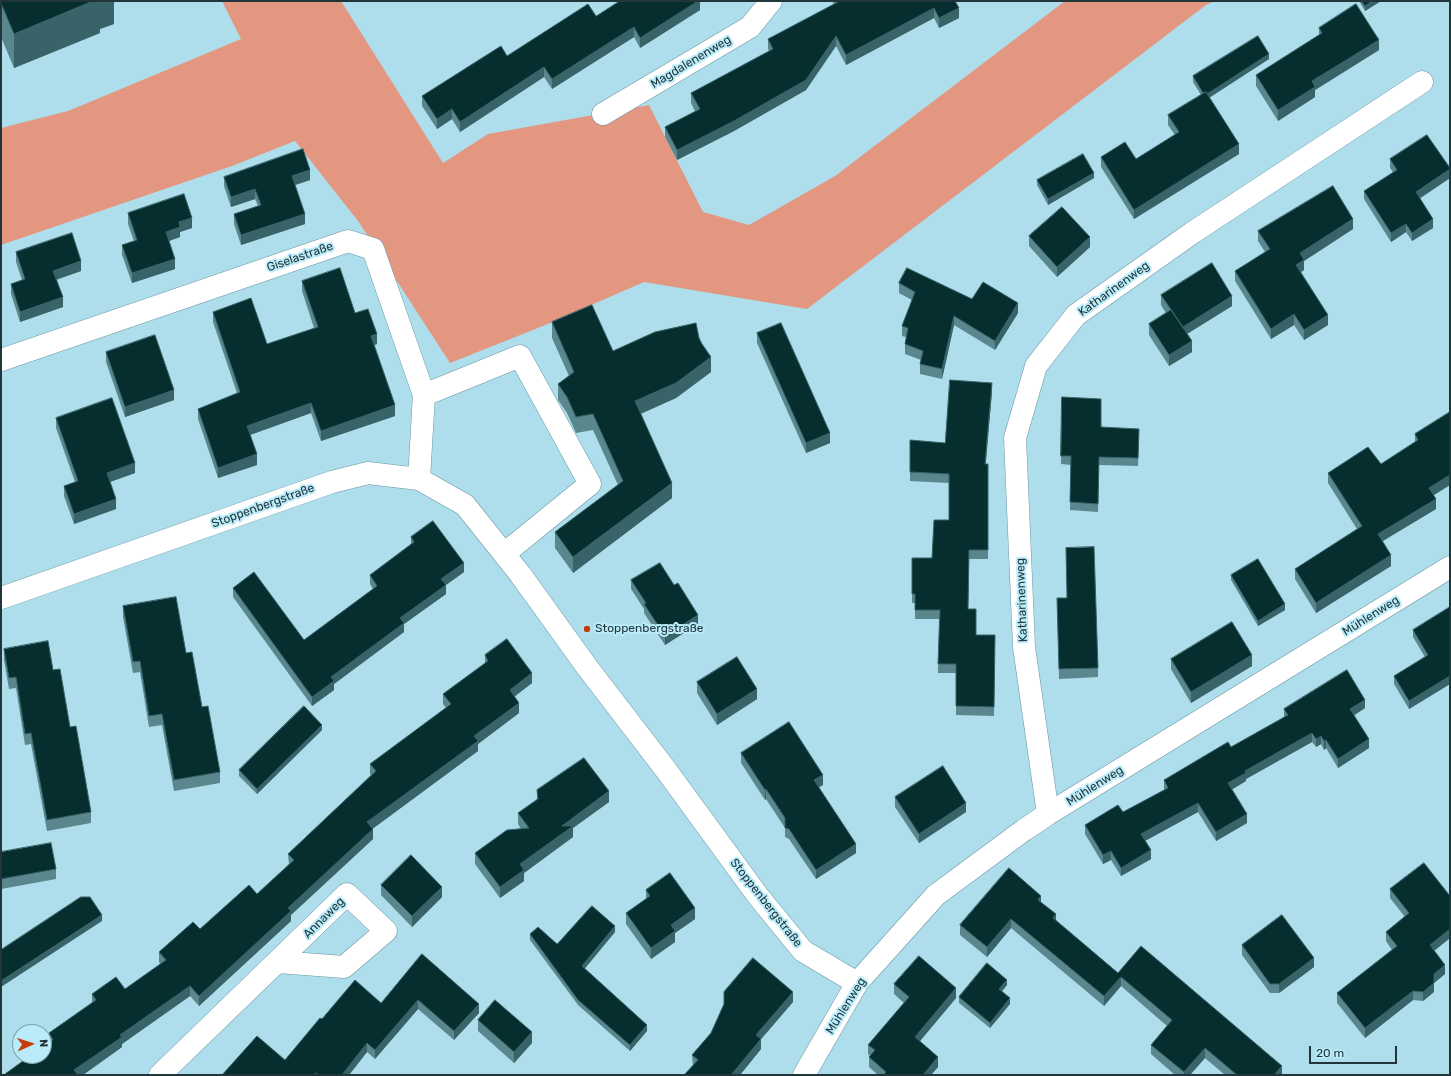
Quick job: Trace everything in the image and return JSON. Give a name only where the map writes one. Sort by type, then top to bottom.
[{"type":"street","name":"Magdalenenweg","points":[[603,114],[750,28],[771,1]]},
{"type":"street","name":"Katharinenweg","points":[[1048,814],[1024,647],[1016,438],[1036,366],[1076,315],[1192,233],[1422,82]]},
{"type":"street","name":"Giselastraße","points":[[1,360],[348,241],[373,250],[424,395],[418,480]]},
{"type":"street","points":[[424,395],[520,356],[590,484],[504,554]]},
{"type":"street","name":"Stoppenbergstraße","points":[[1,598],[332,482],[368,473],[418,480],[465,505],[520,574],[587,667],[666,770],[758,896],[803,952],[857,983]]},
{"type":"street","name":"Mühlenweg","points":[[804,1075],[857,983],[936,895],[1048,814],[1450,567]]},
{"type":"street","points":[[160,1075],[278,962]]},
{"type":"shaded area","points":[[222,1],[341,1],[443,163],[488,134],[649,105],[703,212],[749,225],[835,176],[1065,1],[1215,1],[1206,5],[807,309],[644,282],[543,326],[450,363],[358,221],[295,141],[232,166],[1,245],[1,128],[68,111],[241,39]]},
{"type":"building","points":[[1,1],[93,1],[14,34]]},
{"type":"building","points":[[620,1],[698,1],[640,38],[634,27],[552,79],[544,67],[460,122],[452,109],[437,119],[422,96],[501,46],[507,56],[588,4],[596,16]]},
{"type":"building","points":[[838,1],[955,1],[959,8],[939,18],[934,8],[846,55],[836,36],[806,80],[734,121],[677,150],[665,127],[700,109],[691,93],[773,49],[768,39]]},
{"type":"building","points":[[1362,1],[1372,1],[1365,6]]},
{"type":"building","points":[[1356,4],[1379,40],[1312,81],[1315,87],[1278,110],[1256,75],[1322,33],[1319,28]]},
{"type":"building","points":[[1258,36],[1269,54],[1207,94],[1206,92],[1203,93],[1193,76]]},
{"type":"building","points":[[1206,92],[1239,144],[1134,210],[1101,157],[1125,142],[1136,159],[1179,132],[1168,115]]},
{"type":"building","points":[[1427,135],[1450,168],[1416,192],[1433,219],[1412,233],[1406,224],[1391,233],[1364,191],[1397,170],[1390,159]]},
{"type":"building","points":[[303,149],[310,170],[292,176],[305,214],[241,235],[234,214],[261,205],[255,189],[231,197],[224,177]]},
{"type":"building","points":[[1083,154],[1094,173],[1048,199],[1037,180]]},
{"type":"building","points":[[1333,186],[1353,219],[1300,253],[1304,260],[1296,265],[1328,315],[1304,330],[1294,314],[1271,329],[1235,271],[1270,249],[1258,231]]},
{"type":"building","points":[[184,194],[192,218],[179,222],[180,227],[166,232],[175,259],[132,273],[122,245],[137,240],[128,213]]},
{"type":"building","points":[[1062,207],[1090,237],[1057,267],[1029,236]]},
{"type":"building","points":[[72,233],[81,261],[53,271],[63,297],[20,312],[11,284],[25,279],[16,252]]},
{"type":"building","points":[[1212,263],[1232,296],[1183,327],[1161,295]]},
{"type":"building","points":[[340,268],[355,313],[368,309],[377,334],[371,336],[395,405],[321,431],[311,403],[247,426],[257,454],[218,468],[198,409],[240,392],[213,312],[251,298],[267,344],[318,327],[302,281]]},
{"type":"building","points":[[907,268],[972,299],[983,282],[1018,303],[995,341],[954,316],[942,369],[920,364],[923,351],[905,344],[908,328],[902,326],[915,292],[899,283]]},
{"type":"building","points":[[592,305],[613,351],[655,332],[696,323],[699,338],[711,357],[676,383],[635,401],[672,483],[573,557],[555,532],[623,481],[593,414],[576,417],[567,397],[558,384],[574,372],[552,322]]},
{"type":"building","points":[[1171,310],[1192,341],[1169,355],[1149,324]]},
{"type":"building","points":[[781,323],[830,433],[806,443],[757,333]]},
{"type":"building","points":[[155,335],[174,390],[125,407],[106,352]]},
{"type":"building","points":[[950,380],[992,383],[985,464],[988,464],[988,550],[969,550],[968,609],[976,609],[976,635],[995,635],[994,707],[956,706],[956,664],[938,664],[940,610],[915,610],[915,594],[912,594],[912,558],[932,558],[934,520],[949,520],[949,474],[910,472],[910,440],[945,443]]},
{"type":"building","points":[[1062,397],[1101,399],[1101,427],[1139,429],[1138,458],[1099,457],[1098,504],[1070,502],[1071,456],[1061,456]]},
{"type":"building","points":[[112,398],[135,463],[107,473],[116,499],[74,514],[64,486],[78,481],[56,418]]},
{"type":"building","points":[[1450,412],[1450,475],[1429,488],[1436,499],[1378,534],[1391,555],[1316,603],[1295,569],[1362,526],[1328,473],[1368,447],[1381,464],[1418,440],[1415,434]]},
{"type":"building","points":[[433,521],[464,563],[441,579],[446,585],[400,618],[404,623],[331,677],[334,681],[312,697],[233,588],[254,572],[304,640],[377,586],[370,575],[414,542],[411,537]]},
{"type":"building","points":[[1094,547],[1098,668],[1059,669],[1057,598],[1067,598],[1066,548]]},
{"type":"building","points":[[1258,559],[1285,604],[1258,621],[1231,575]]},
{"type":"building","points":[[660,563],[674,585],[678,583],[698,615],[665,636],[644,604],[646,603],[631,580]]},
{"type":"building","points":[[176,597],[186,653],[192,652],[202,707],[208,706],[220,772],[174,780],[162,714],[149,716],[140,661],[133,662],[123,606]]},
{"type":"building","points":[[1450,607],[1450,676],[1409,701],[1394,676],[1428,655],[1413,630]]},
{"type":"building","points":[[1232,622],[1252,655],[1191,692],[1171,659]]},
{"type":"building","points":[[507,639],[532,673],[510,690],[519,703],[474,736],[478,741],[367,822],[373,829],[288,908],[291,911],[199,996],[190,986],[120,1035],[122,1037],[74,1070],[78,1075],[5,1074],[19,1064],[52,1064],[52,1031],[96,1000],[92,994],[116,977],[125,989],[166,960],[159,952],[193,922],[200,929],[249,885],[257,894],[294,860],[288,854],[376,771],[370,764],[451,704],[443,694],[488,661],[485,655]]},
{"type":"building","points":[[48,641],[53,670],[60,669],[70,727],[76,726],[91,812],[47,820],[31,733],[25,734],[16,677],[9,678],[4,649]]},
{"type":"building","points":[[737,657],[757,689],[717,714],[697,682]]},
{"type":"building","points":[[1347,670],[1365,700],[1350,709],[1369,739],[1338,759],[1326,740],[1324,741],[1321,736],[1316,739],[1312,733],[1245,771],[1246,773],[1228,783],[1247,814],[1216,832],[1198,803],[1141,834],[1151,850],[1121,868],[1111,851],[1103,855],[1085,825],[1118,805],[1123,812],[1168,788],[1164,780],[1228,742],[1231,747],[1288,715],[1284,709]]},
{"type":"building","points":[[304,706],[322,725],[257,789],[239,770]]},
{"type":"building","points":[[789,722],[823,775],[814,780],[856,844],[816,870],[789,829],[785,828],[785,818],[741,753]]},
{"type":"building","points":[[584,758],[609,791],[562,826],[573,826],[520,864],[524,870],[500,887],[475,853],[507,830],[529,828],[518,813],[538,799],[537,790]]},
{"type":"building","points":[[943,766],[966,803],[919,834],[895,797]]},
{"type":"building","points":[[51,843],[56,869],[1,879],[1,852]]},
{"type":"building","points":[[411,855],[442,887],[412,916],[381,885]]},
{"type":"building","points":[[1424,863],[1450,896],[1450,929],[1430,945],[1445,965],[1434,974],[1434,983],[1423,992],[1413,991],[1365,1028],[1337,993],[1397,946],[1386,932],[1409,913],[1390,889]]},
{"type":"building","points":[[1009,868],[1041,896],[1038,900],[1056,914],[1053,918],[1118,973],[1141,946],[1282,1066],[1274,1075],[1237,1075],[1205,1048],[1184,1072],[1151,1045],[1172,1020],[1121,977],[1104,996],[1011,919],[987,947],[960,925]]},
{"type":"building","points":[[670,873],[695,908],[671,925],[675,931],[651,948],[626,913],[650,896],[646,890]]},
{"type":"building","points":[[81,897],[90,897],[102,915],[1,981],[1,950]]},
{"type":"building","points":[[592,906],[615,926],[582,966],[647,1025],[630,1045],[578,1000],[530,934],[538,927],[557,944]]},
{"type":"building","points":[[1282,915],[1314,958],[1279,984],[1270,984],[1242,945]]},
{"type":"building","points":[[422,954],[479,1004],[454,1031],[418,1000],[375,1050],[367,1043],[342,1075],[319,1075],[316,1073],[315,1075],[222,1075],[257,1036],[285,1060],[320,1018],[322,1019],[355,980],[381,1003]]},
{"type":"building","points":[[919,956],[956,988],[915,1037],[938,1057],[923,1075],[883,1075],[886,1072],[869,1057],[875,1050],[868,1045],[909,997],[894,984]]},
{"type":"building","points":[[753,958],[793,992],[756,1035],[761,1039],[731,1075],[684,1075],[698,1060],[692,1055],[711,1033],[724,1004],[724,992]]},
{"type":"building","points":[[987,963],[1007,980],[999,989],[1010,998],[990,1023],[959,997]]},
{"type":"building","points":[[495,1000],[532,1032],[514,1052],[478,1020]]},
{"type":"place","name":"Stoppenbergstraße","points":[[587,629]]}]
